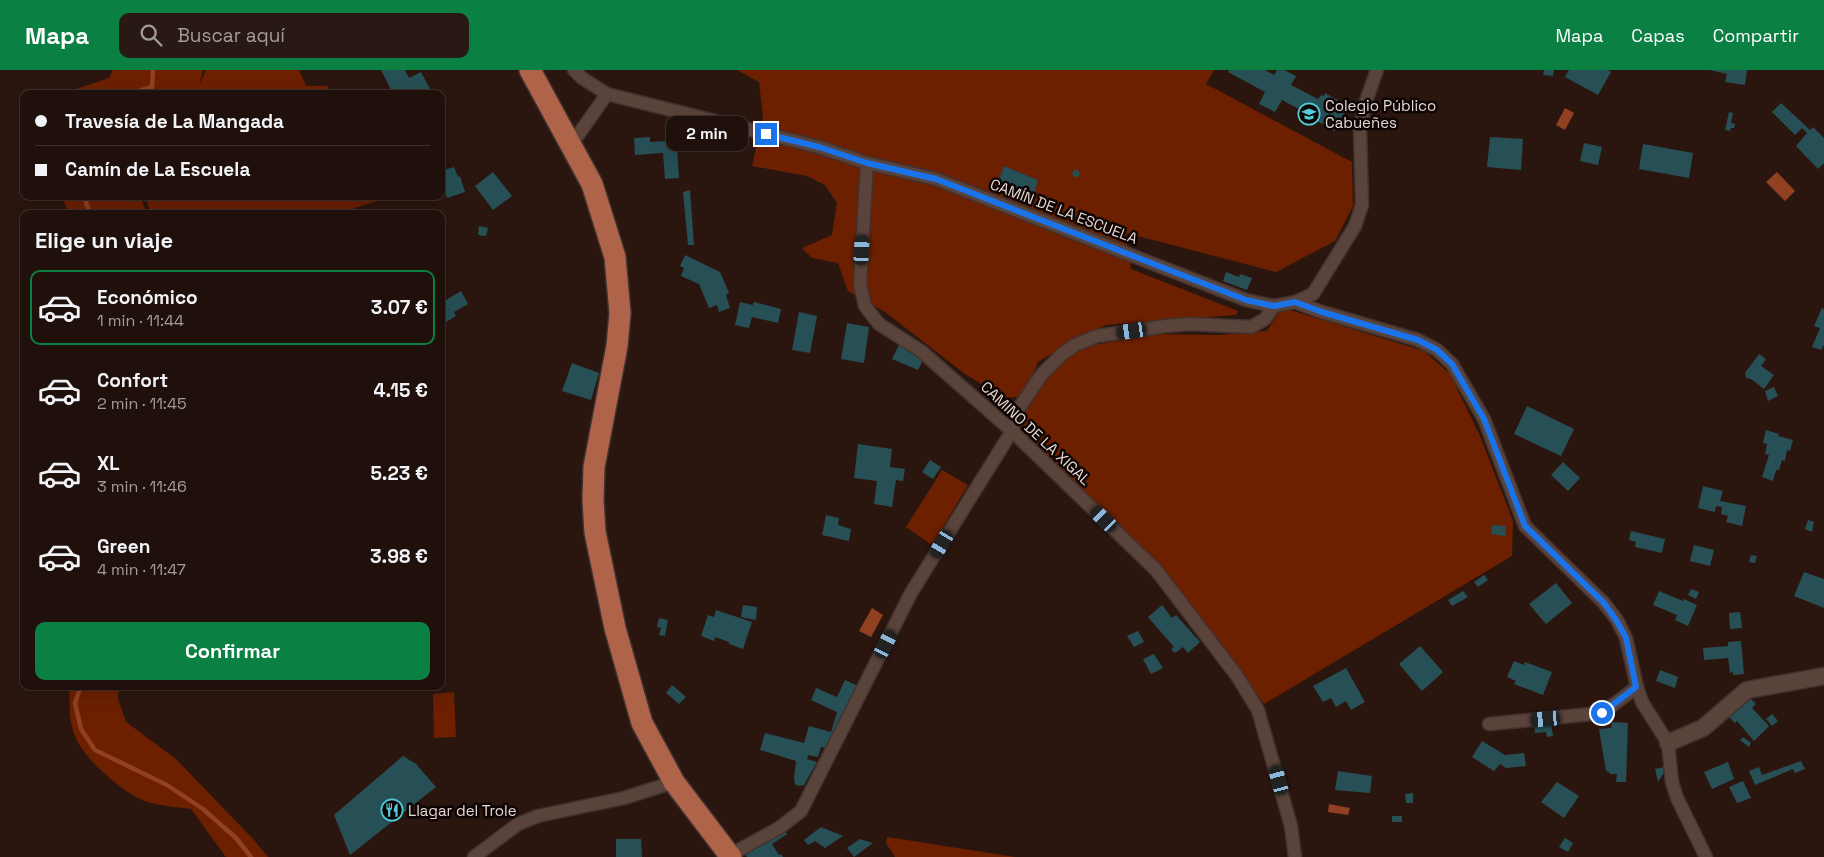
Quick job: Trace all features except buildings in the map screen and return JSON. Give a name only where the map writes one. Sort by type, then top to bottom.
[{"type":"highway","points":[[530,70],[592,184],[615,257],[620,313],[617,346],[594,467],[593,500],[596,532],[615,628],[642,723],[674,782],[730,856]]},
{"type":"street","name":"CAMÍN DE LA ESCUELA","points":[[574,70],[582,78],[608,94],[819,147],[867,163],[936,179],[1246,300],[1274,306],[1295,302],[1313,294],[1355,226],[1362,205],[1360,128],[1365,104],[1377,70]]},
{"type":"street","points":[[571,145],[608,94]]},
{"type":"street","name":"CAMINO DE LA XIGAL","points":[[867,163],[860,284],[865,306],[879,324],[921,351],[1012,431],[1156,570],[1237,676],[1258,710],[1291,826],[1295,857]]},
{"type":"street","points":[[1295,302],[1322,312],[1418,340],[1437,350],[1452,364],[1484,419],[1525,526],[1604,603],[1626,638],[1636,687],[1642,702],[1668,743],[1672,782],[1677,798],[1706,857]]},
{"type":"street","points":[[730,856],[778,828],[801,811],[911,593],[1012,431],[1017,411],[1042,374],[1061,355],[1075,345],[1097,336],[1190,324],[1251,327],[1265,319],[1274,306]]},
{"type":"street","points":[[1668,743],[1703,728],[1747,690],[1824,676]]},
{"type":"street","points":[[1489,724],[1602,713],[1636,687]]},
{"type":"street","points":[[474,857],[518,824],[538,816],[624,798],[674,782]]},
{"type":"shaded area","points":[[113,70],[203,70],[199,85],[206,70],[299,70],[306,86],[327,86],[329,90],[73,90],[109,78]]},
{"type":"shaded area","points":[[737,70],[1214,70],[1206,84],[1352,162],[1353,206],[1335,241],[1276,272],[1126,233],[1131,269],[1238,311],[1236,315],[1106,325],[1069,343],[1038,362],[1030,382],[1017,397],[1004,398],[965,374],[885,312],[848,291],[838,263],[812,258],[802,248],[832,235],[837,203],[825,185],[807,176],[752,166],[763,116],[759,82]],"holes":[[[1004,166],[1038,180],[1032,201],[996,186]]]},
{"type":"shaded area","points":[[1565,108],[1574,113],[1565,130],[1556,125]]},
{"type":"shaded area","points":[[1777,172],[1795,191],[1785,201],[1766,182]]},
{"type":"shaded area","points":[[63,200],[142,200],[145,210],[68,210]]},
{"type":"shaded area","points":[[146,200],[381,200],[352,210],[150,210]]},
{"type":"shaded area","points":[[1290,310],[1424,351],[1450,374],[1480,436],[1513,521],[1512,556],[1264,704],[1172,579],[1022,431],[1022,411],[1054,371],[1078,348],[1154,334],[1218,335],[1267,331],[1279,312]]},
{"type":"shaded area","points":[[942,470],[968,485],[932,545],[906,527]]},
{"type":"shaded area","points":[[872,608],[883,615],[871,637],[859,631]]},
{"type":"shaded area","points":[[70,690],[119,690],[118,699],[126,722],[176,759],[268,857],[226,857],[191,809],[145,801],[126,791],[95,765],[80,745],[73,730]]},
{"type":"shaded area","points":[[454,692],[456,737],[434,738],[433,694]]},
{"type":"shaded area","points":[[1329,804],[1350,808],[1348,815],[1328,812]]},
{"type":"shaded area","points":[[887,837],[1015,857],[895,857],[886,843]]},
{"type":"waterway","points":[[142,90],[152,87],[153,70]]},
{"type":"waterway","points":[[85,200],[89,210]]},
{"type":"waterway","points":[[80,690],[75,703],[81,729],[95,750],[167,785],[203,809],[236,838],[251,857]]},
{"type":"place","name":"Colegio Público Cabueñes","points":[[1309,114]]},
{"type":"place","name":"Llagar del Trole","points":[[392,810]]},
{"type":"route","points":[[766,134],[819,147],[867,163],[936,179],[1246,300],[1274,306],[1295,302],[1322,312],[1418,340],[1437,350],[1452,364],[1484,419],[1496,446],[1525,526],[1604,603],[1626,638],[1636,687],[1602,713]]}]
